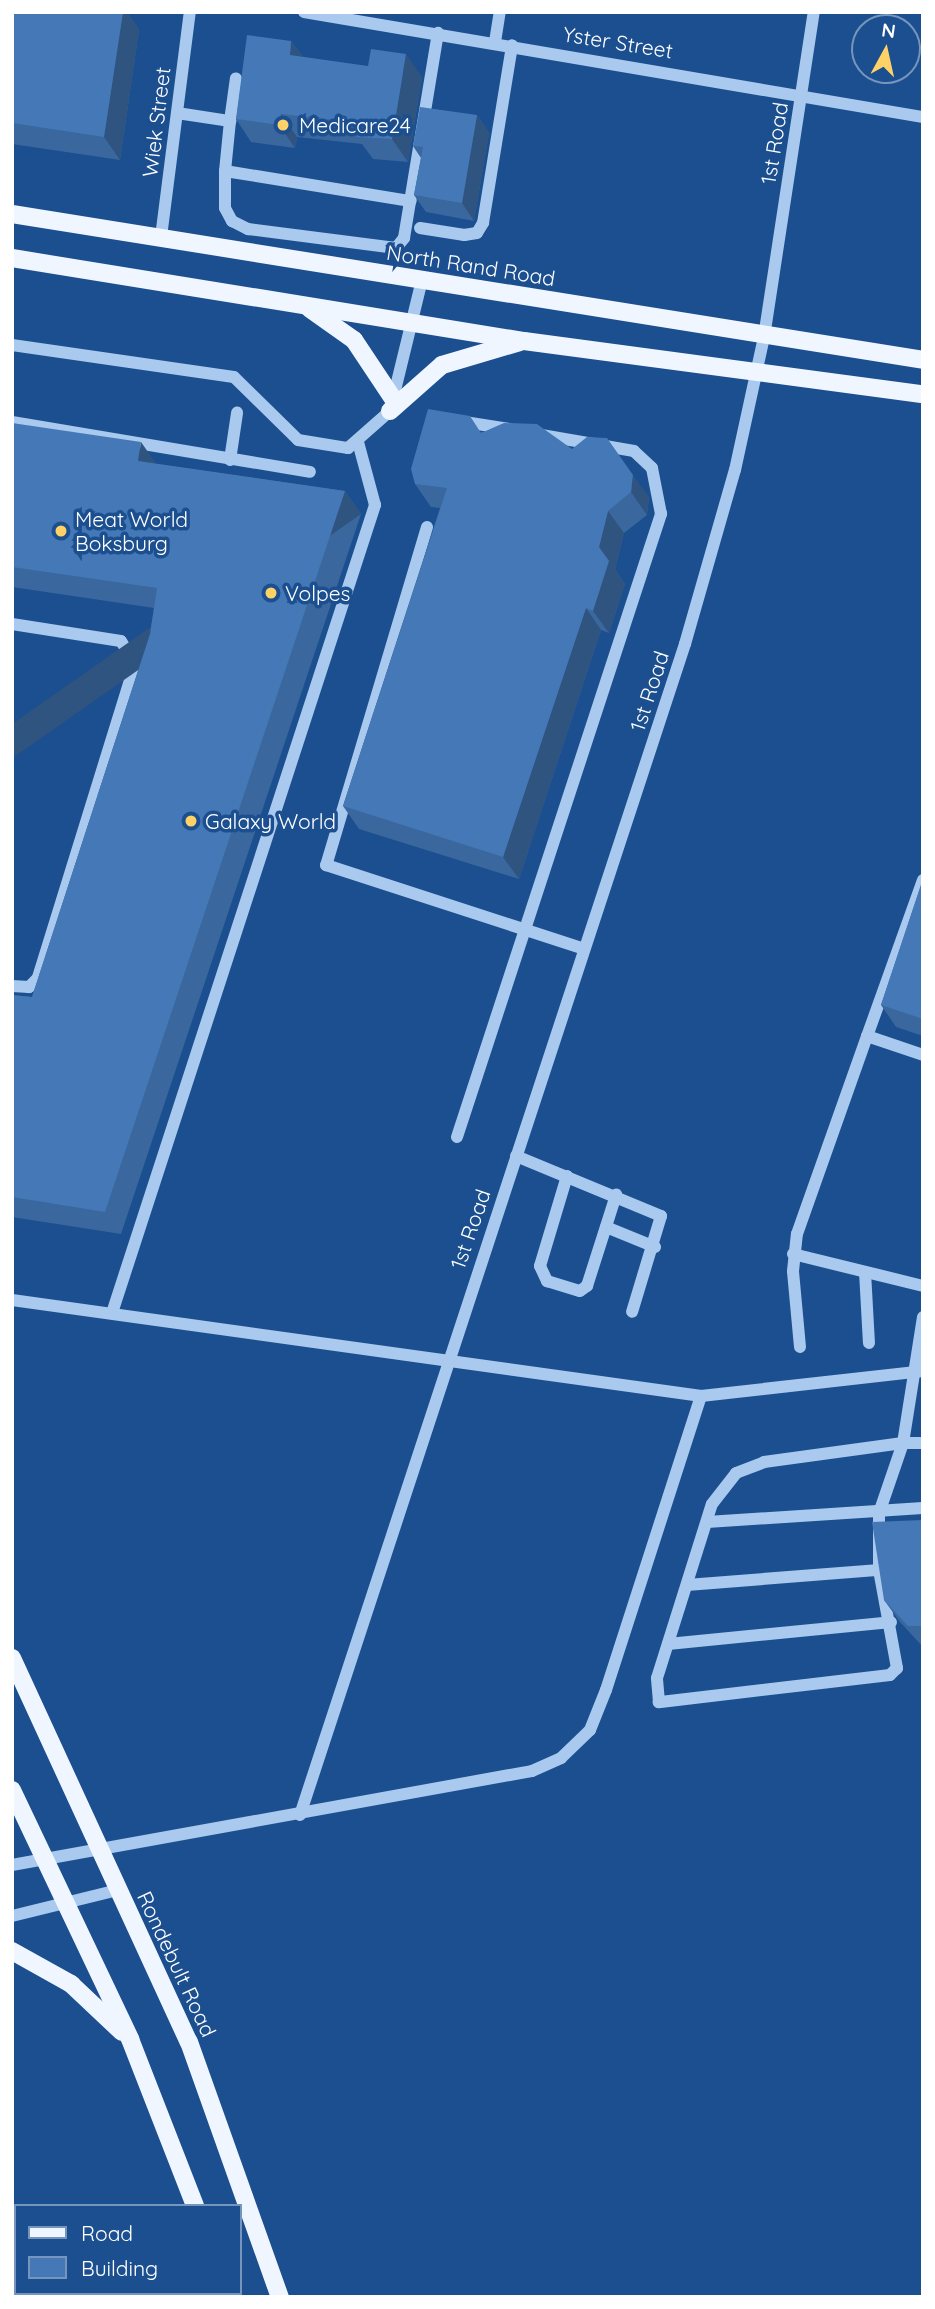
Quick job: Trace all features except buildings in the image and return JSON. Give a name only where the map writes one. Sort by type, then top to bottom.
[{"type":"main road","name":"North Rand Road","points":[[12,214],[764,337],[923,360]]},
{"type":"main road","points":[[12,258],[524,341],[756,374],[923,394]]},
{"type":"main road","points":[[302,304],[354,340],[392,406],[442,365],[524,341]]},
{"type":"main road","name":"Rondebult Road","points":[[12,1658],[189,2042],[281,2297]]},
{"type":"main road","points":[[12,1790],[48,1859],[130,2039],[194,2204]]},
{"type":"main road","points":[[12,1951],[71,1984],[130,2039]]},
{"type":"street","name":"Wiek Street","points":[[161,237],[190,12]]},
{"type":"street","name":"Yster Street","points":[[304,12],[801,92],[923,117]]},
{"type":"street","points":[[495,42],[500,12]]},
{"type":"street","name":"1st Road","points":[[300,1815],[444,1363],[516,1156],[685,643],[764,337],[814,12]]},
{"type":"street","points":[[236,78],[225,171],[225,208],[232,221],[248,229],[386,250],[404,238],[438,33]]},
{"type":"street","points":[[420,228],[464,235],[477,233],[483,223],[512,45]]},
{"type":"street","points":[[177,113],[230,121]]},
{"type":"street","points":[[225,171],[411,201]]},
{"type":"street","points":[[12,345],[234,377],[298,440],[333,449],[358,442],[392,406],[416,322],[422,280]]},
{"type":"street","points":[[230,460],[237,413]]},
{"type":"street","points":[[452,420],[634,451],[652,468],[662,496],[457,1137]]},
{"type":"street","points":[[12,422],[310,472]]},
{"type":"street","points":[[112,1313],[375,505],[358,442]]},
{"type":"street","points":[[427,527],[326,865],[584,949]]},
{"type":"street","points":[[12,624],[121,641],[135,664],[38,978],[29,987],[12,986]]},
{"type":"street","points":[[800,1347],[793,1254],[923,880]]},
{"type":"street","points":[[867,1036],[923,1055]]},
{"type":"street","points":[[516,1156],[662,1216],[655,1247],[632,1312]]},
{"type":"street","points":[[567,1176],[541,1275],[580,1291],[616,1195]]},
{"type":"street","points":[[606,1227],[655,1247]]},
{"type":"street","points":[[793,1254],[923,1286]]},
{"type":"street","points":[[865,1272],[869,1343]]},
{"type":"street","points":[[12,1300],[444,1363],[701,1396],[918,1372]]},
{"type":"street","points":[[923,1317],[918,1372],[903,1443],[879,1513],[879,1570],[899,1660],[890,1675],[664,1703],[655,1693],[668,1644],[707,1521],[736,1473],[764,1462],[903,1443],[923,1443]]},
{"type":"street","points":[[12,1865],[100,1847],[300,1815],[531,1771],[579,1744],[611,1677],[701,1396]]},
{"type":"street","points":[[707,1521],[879,1513],[923,1508]]},
{"type":"street","points":[[688,1585],[879,1570]]},
{"type":"street","points":[[668,1644],[891,1622]]},
{"type":"street","points":[[12,1916],[118,1889]]},
{"type":"place","name":"Medicare24","points":[[283,125]]},
{"type":"place","name":"Meat World Boksburg","points":[[61,531]]},
{"type":"place","name":"Volpes","points":[[271,593]]},
{"type":"place","name":"Galaxy World","points":[[191,821]]}]
